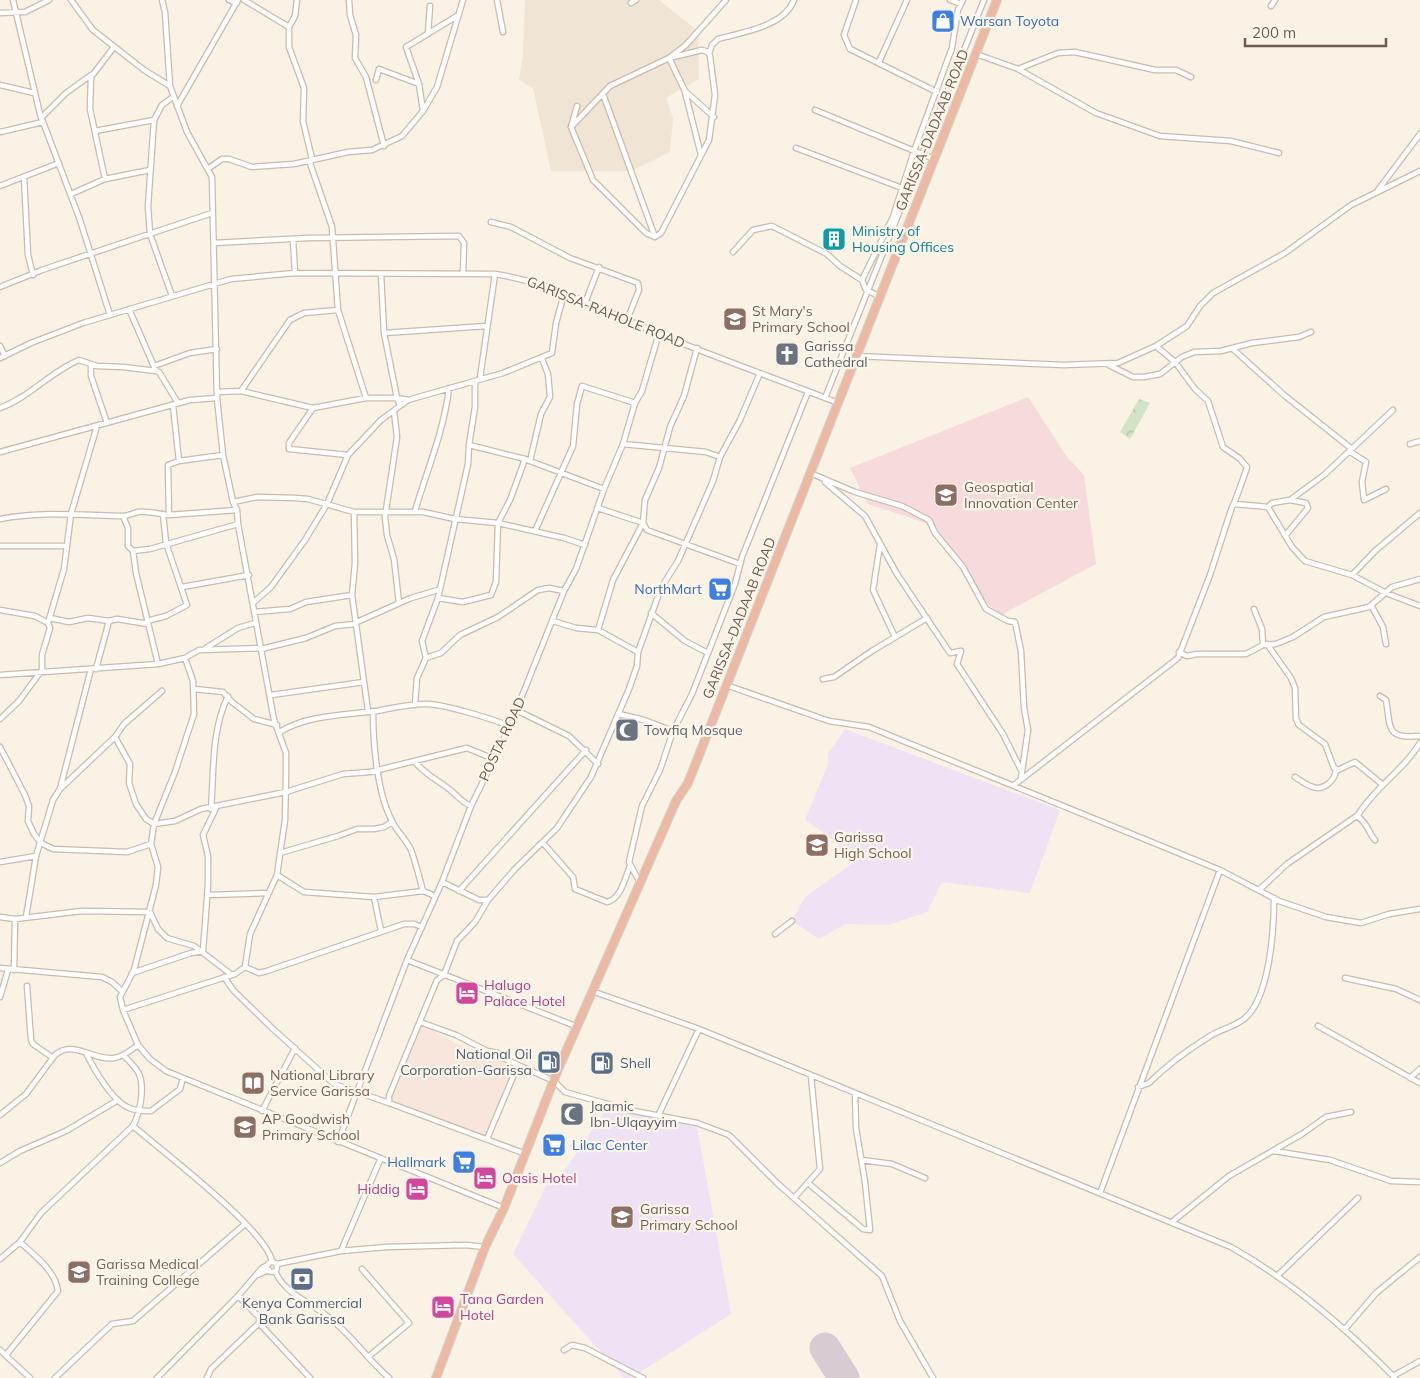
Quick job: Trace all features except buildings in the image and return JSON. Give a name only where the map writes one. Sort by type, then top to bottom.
[{"type":"highway","name":"GARISSA-DADAAB ROAD","points":[[436,1378],[485,1247],[504,1208],[592,991],[676,801],[688,783],[836,402],[997,0]]},
{"type":"street","points":[[13,0],[17,13],[20,38],[42,120],[71,194],[110,315]]},
{"type":"street","points":[[0,13],[25,12],[49,0]]},
{"type":"street","points":[[71,0],[93,30],[170,86]]},
{"type":"street","points":[[162,0],[170,86],[173,97],[194,146],[212,177],[217,395],[223,455],[233,502],[237,510],[260,648],[277,726],[286,753],[286,792],[277,875],[250,934],[245,967]]},
{"type":"street","points":[[177,106],[237,2],[229,0]]},
{"type":"street","points":[[244,0],[289,27]]},
{"type":"street","points":[[297,0],[295,16],[289,27],[289,47],[304,88],[305,111],[303,121],[312,159],[310,163],[327,209],[333,238],[338,310],[366,398]]},
{"type":"street","points":[[349,0],[352,26],[356,35],[355,58],[368,82],[384,146]]},
{"type":"street","points":[[208,168],[222,159],[230,159],[252,168],[294,164],[312,159],[372,150],[402,136],[422,111],[437,87],[463,0]]},
{"type":"street","points":[[497,0],[503,32]]},
{"type":"street","points":[[669,58],[686,46],[726,0]]},
{"type":"street","points":[[655,237],[661,234],[709,140],[714,117],[715,95],[709,54],[712,45],[718,39],[775,21],[790,10],[794,0]]},
{"type":"street","points":[[856,0],[844,34],[846,43],[854,52],[879,62],[937,92]]},
{"type":"street","points":[[862,280],[879,248],[952,48],[962,2],[950,0]]},
{"type":"street","points":[[825,398],[866,290],[924,155],[984,0]]},
{"type":"street","points":[[1271,6],[1275,0]]},
{"type":"street","points":[[879,62],[905,1]]},
{"type":"street","points":[[428,34],[430,6]]},
{"type":"street","points":[[422,111],[419,84],[406,48],[457,16]]},
{"type":"street","points":[[0,132],[42,120],[66,93],[91,75],[114,47]]},
{"type":"street","points":[[571,127],[610,86],[669,58],[702,50],[709,54]]},
{"type":"street","points":[[1018,69],[1058,53],[1075,52],[1155,70],[1176,70],[1191,77]]},
{"type":"street","points":[[976,54],[1018,69],[1096,113],[1160,136],[1231,141],[1279,153]]},
{"type":"street","points":[[669,58],[684,91],[701,155]]},
{"type":"street","points":[[376,80],[379,69],[419,84]]},
{"type":"street","points":[[91,75],[90,109],[105,179]]},
{"type":"street","points":[[0,85],[34,93]]},
{"type":"street","points":[[684,91],[714,117]]},
{"type":"street","points":[[603,94],[613,117],[628,170],[655,237]]},
{"type":"street","points":[[172,296],[150,234],[150,170],[154,120],[162,105],[173,97]]},
{"type":"street","points":[[577,106],[571,127],[593,180],[646,233],[655,237]]},
{"type":"street","points":[[815,110],[934,159]]},
{"type":"street","points":[[95,131],[154,120]]},
{"type":"street","points":[[1377,191],[1420,134]]},
{"type":"street","points":[[796,148],[902,188]]},
{"type":"street","points":[[0,186],[59,163]]},
{"type":"street","points":[[71,194],[105,179],[150,170]]},
{"type":"street","points":[[856,356],[917,360],[1109,364],[1156,346],[1187,326],[1200,306],[1213,293],[1285,253],[1352,205],[1420,171]]},
{"type":"street","points":[[24,177],[28,255],[33,275]]},
{"type":"street","points":[[0,287],[212,213]]},
{"type":"street","points":[[491,222],[511,227],[570,258],[634,280],[640,286],[627,320]]},
{"type":"street","points":[[733,252],[753,230],[772,226],[827,254],[840,266],[862,280],[866,290],[879,296]]},
{"type":"street","points":[[214,243],[333,238],[459,236],[464,243],[464,273]]},
{"type":"street","points":[[293,240],[295,273]]},
{"type":"street","points":[[585,303],[599,267]]},
{"type":"street","name":"GARISSA-RAHOLE ROAD","points":[[2,357],[31,343],[110,315],[215,282],[295,273],[495,274],[516,278],[564,294],[659,334],[836,402]]},
{"type":"street","points":[[381,274],[384,333],[400,405]]},
{"type":"street","points":[[480,378],[495,274]]},
{"type":"street","points":[[253,603],[271,587],[305,540],[327,504],[348,455],[370,430],[408,400],[503,373],[542,359],[552,353],[556,323],[564,294]]},
{"type":"street","points":[[129,309],[155,369],[159,372],[175,404],[179,461]]},
{"type":"street","points":[[241,391],[290,320],[304,313],[338,310]]},
{"type":"street","points":[[384,333],[487,326]]},
{"type":"street","points":[[1109,364],[1133,377],[1160,374],[1175,362],[1194,352],[1233,349],[1252,343],[1299,337],[1311,332]]},
{"type":"street","name":"POSTA ROAD","points":[[338,1142],[407,960],[442,882],[471,806],[510,726],[564,591],[576,569],[635,403],[642,391],[659,334]]},
{"type":"street","points":[[0,346],[2,357]]},
{"type":"street","points":[[1014,785],[1178,658],[1210,575],[1232,507],[1235,504],[1237,490],[1247,467],[1239,458],[1223,447],[1208,401],[1195,389],[1175,362],[1156,346]]},
{"type":"street","points":[[598,630],[613,580],[622,559],[643,523],[646,500],[654,481],[670,427],[684,396],[697,348]]},
{"type":"street","points":[[0,408],[19,400],[70,365],[82,360],[91,364],[155,369],[190,353],[217,349]]},
{"type":"street","points":[[1233,349],[1284,396],[1366,462],[1362,482],[1364,500],[1386,490]]},
{"type":"street","points":[[438,598],[463,602],[491,595],[496,582],[498,523],[527,460],[541,414],[550,397],[548,374],[542,359]]},
{"type":"street","points":[[91,364],[91,376],[107,423]]},
{"type":"street","points":[[389,1103],[389,1096],[437,980],[444,975],[457,941],[474,922],[488,900],[515,869],[557,828],[598,764],[637,666],[638,652],[651,613],[666,578],[672,572],[709,490],[720,457],[740,420],[760,372]]},
{"type":"street","points":[[415,705],[417,678],[426,658],[422,641],[438,598],[438,590],[468,464],[468,445],[475,407],[475,381]]},
{"type":"street","points":[[535,531],[559,473],[573,446],[577,404],[582,386],[635,403]]},
{"type":"street","points":[[415,511],[438,441],[446,410],[449,388]]},
{"type":"street","points":[[0,452],[175,404],[241,391],[313,408],[366,398],[408,400]]},
{"type":"street","points":[[543,843],[573,877],[575,889],[607,902],[615,899],[630,866],[642,806],[660,770],[673,731],[686,709],[735,584],[740,564],[808,392]]},
{"type":"street","points":[[313,408],[289,443],[289,450],[348,455]]},
{"type":"street","points":[[1290,500],[1324,475],[1393,410]]},
{"type":"street","points":[[394,411],[397,437],[386,510],[386,535],[394,559],[399,603]]},
{"type":"street","points":[[0,719],[19,701],[42,670],[42,655],[50,628],[49,620],[64,569],[71,514],[97,426]]},
{"type":"street","points":[[1410,444],[1420,441]]},
{"type":"street","points":[[622,444],[706,452],[720,457]]},
{"type":"street","points":[[468,445],[527,460],[604,489]]},
{"type":"street","points":[[169,515],[168,464],[223,455]]},
{"type":"street","points":[[809,472],[855,492],[902,506],[929,520],[935,532],[963,567],[986,609],[1008,621],[1015,622],[1021,651],[1024,708],[1028,730],[1021,778]]},
{"type":"street","points":[[823,479],[864,516],[897,574],[950,653],[961,651],[957,664],[1003,734],[1021,771]]},
{"type":"street","points":[[233,502],[257,497],[295,498],[327,504],[354,512],[415,511],[455,519],[498,523],[585,545]]},
{"type":"street","points":[[1235,504],[1268,507],[1272,503],[1290,500],[1306,503],[1308,508],[1285,536]]},
{"type":"street","points":[[1268,507],[1285,536],[1306,561],[1352,576],[1386,593],[1420,606]]},
{"type":"street","points":[[598,508],[643,523],[647,530],[740,564]]},
{"type":"street","points":[[0,519],[17,515],[71,514],[123,516],[138,512],[169,515],[237,510]]},
{"type":"street","points":[[354,512],[355,563],[352,595],[364,682],[371,711],[378,770],[392,822],[402,833],[411,850],[423,891]]},
{"type":"street","points":[[1352,576],[1376,551],[1420,513]]},
{"type":"street","points":[[0,610],[69,622],[88,618],[148,623],[185,607],[186,599],[166,543],[163,514]]},
{"type":"street","points":[[123,516],[128,528],[128,546],[134,551],[136,573],[158,664]]},
{"type":"street","points":[[134,551],[150,549],[238,524]]},
{"type":"street","points":[[880,544],[873,590],[895,637]]},
{"type":"street","points":[[0,546],[66,546]]},
{"type":"street","points":[[182,587],[248,575]]},
{"type":"street","points":[[1180,652],[1187,656],[1198,654],[1246,654],[1265,645],[1276,644],[1293,637],[1324,617],[1371,605],[1392,587],[1420,580]]},
{"type":"street","points":[[426,658],[441,653],[460,635],[498,617],[538,590],[549,588],[564,591]]},
{"type":"street","points":[[0,675],[42,670],[94,669],[158,664],[186,658],[192,652],[205,649],[260,648],[306,638],[335,626],[356,623],[399,603],[438,590]]},
{"type":"street","points":[[254,612],[290,609],[306,602],[352,595]]},
{"type":"street","points":[[1371,605],[1383,627],[1386,644]]},
{"type":"street","points":[[1254,609],[1262,629],[1265,645],[1291,678],[1296,694],[1296,719],[1299,725],[1325,744],[1336,770],[1334,778],[1329,784],[1318,788],[1294,777]]},
{"type":"street","points":[[651,613],[685,641],[708,654]]},
{"type":"street","points":[[822,679],[834,677],[850,664],[926,618]]},
{"type":"street","points":[[60,789],[108,621]]},
{"type":"street","points":[[553,621],[576,628],[598,630],[638,652]]},
{"type":"street","points":[[205,649],[238,628],[255,623]]},
{"type":"street","points":[[186,658],[191,668],[194,689],[194,714],[175,772],[154,824],[151,844],[158,866],[158,875],[150,912],[132,973],[122,991],[123,1010],[138,1045],[159,1066],[184,1078],[380,1160],[504,1208]]},
{"type":"street","points":[[271,695],[364,682]]},
{"type":"street","points":[[725,685],[828,720],[869,727],[1220,870],[1274,898],[1326,917],[1352,923],[1370,922],[1389,914],[1420,909]]},
{"type":"street","points":[[194,689],[223,692],[232,702],[254,719],[277,726]]},
{"type":"street","points":[[26,917],[36,856],[53,800],[60,789],[116,737],[124,724],[162,691]]},
{"type":"street","points":[[203,952],[208,856],[203,835],[214,808],[212,783],[219,720],[228,696]]},
{"type":"street","points":[[1380,696],[1386,700],[1389,726],[1394,734],[1403,737],[1420,736]]},
{"type":"street","points":[[280,732],[293,724],[371,711],[430,704],[486,717],[510,726]]},
{"type":"street","points":[[516,710],[569,736],[586,750],[598,764]]},
{"type":"street","points":[[619,714],[644,720],[673,731]]},
{"type":"street","points":[[116,737],[130,764],[129,783],[136,804],[146,819],[154,824],[175,820],[201,809],[214,808],[286,792],[343,774],[378,770],[467,748],[494,759]]},
{"type":"street","points":[[1260,890],[1286,864],[1357,816],[1382,785],[1407,761],[1420,743]]},
{"type":"street","points":[[0,747],[25,795],[29,806],[28,821],[41,843],[52,849],[127,852],[151,844]]},
{"type":"street","points":[[459,891],[586,750]]},
{"type":"street","points":[[415,762],[426,774],[471,806]]},
{"type":"street","points":[[1336,770],[1355,762],[1382,785]]},
{"type":"street","points":[[1357,816],[1369,826],[1372,838],[1375,840]]},
{"type":"street","points":[[280,853],[338,836],[357,828],[374,829],[384,827],[392,822]]},
{"type":"street","points":[[0,862],[36,856]]},
{"type":"street","points":[[630,866],[640,884]]},
{"type":"street","points":[[1100,1193],[1220,870]]},
{"type":"street","points":[[277,875],[304,892],[374,897],[423,891],[435,896]]},
{"type":"street","points":[[442,882],[479,900],[488,900]]},
{"type":"street","points":[[207,895],[269,893]]},
{"type":"street","points":[[374,897],[381,931]]},
{"type":"street","points":[[1138,1087],[1149,1083],[1209,1037],[1235,1025],[1252,1011],[1270,964],[1274,926],[1274,898]]},
{"type":"street","points":[[0,917],[15,919],[82,911],[150,912]]},
{"type":"street","points":[[150,912],[158,929],[167,938],[194,946],[232,974]]},
{"type":"street","points":[[14,970],[15,919]]},
{"type":"street","points":[[775,934],[792,920]]},
{"type":"street","points":[[245,967],[260,973],[381,931],[409,923],[422,926]]},
{"type":"street","points":[[132,973],[191,953],[203,952]]},
{"type":"street","points":[[407,960],[578,1027]]},
{"type":"street","points":[[123,1010],[224,977],[245,967]]},
{"type":"street","points":[[0,968],[102,977],[112,982],[122,991]]},
{"type":"street","points":[[0,997],[2,984],[8,970]]},
{"type":"street","points":[[224,977],[234,991],[334,1084],[526,1154]]},
{"type":"street","points":[[1344,978],[1396,989],[1420,1000]]},
{"type":"street","points":[[27,986],[31,1040],[33,1044],[52,1058]]},
{"type":"street","points":[[592,991],[699,1029],[1231,1247],[1277,1276],[1345,1328],[1394,1377],[1420,1361]]},
{"type":"street","points":[[420,1022],[456,1035],[554,1081],[564,1092],[658,1116],[697,1123],[729,1135],[794,1198],[882,1276],[900,1321],[934,1378]]},
{"type":"street","points":[[1318,1026],[1420,1083]]},
{"type":"street","points":[[658,1116],[699,1029]]},
{"type":"street","points":[[0,1115],[26,1094],[52,1058],[61,1050],[72,1048],[102,1058],[115,1058],[138,1045]]},
{"type":"street","points":[[262,1111],[295,1048]]},
{"type":"street","points":[[86,1053],[98,1074],[118,1100],[127,1107],[138,1110],[151,1111],[180,1089],[184,1078]]},
{"type":"street","points":[[0,1259],[20,1242],[41,1213],[133,1126],[141,1090],[140,1076],[123,1055]]},
{"type":"street","points":[[487,1140],[518,1065]]},
{"type":"street","points":[[1410,1078],[1420,1069]]},
{"type":"street","points":[[794,1198],[820,1169],[811,1076]]},
{"type":"street","points":[[808,1183],[863,1229],[870,1230],[862,1160],[856,1128],[855,1093]]},
{"type":"street","points":[[0,1163],[20,1151],[66,1131],[118,1100]]},
{"type":"street","points":[[1172,1222],[1229,1176],[1274,1151],[1326,1117],[1351,1112]]},
{"type":"street","points":[[133,1126],[245,1224],[268,1251],[278,1279],[290,1292],[320,1310],[343,1329],[389,1378]]},
{"type":"street","points":[[1274,1151],[1330,1160],[1390,1181],[1420,1182]]},
{"type":"street","points":[[341,1251],[380,1160]]},
{"type":"street","points":[[862,1160],[892,1164],[926,1178]]},
{"type":"street","points":[[1277,1276],[1358,1198]]},
{"type":"street","points":[[55,1378],[112,1324],[132,1321],[245,1224]]},
{"type":"street","points":[[6,1355],[58,1290],[55,1280],[46,1266],[20,1242]]},
{"type":"street","points":[[157,1378],[257,1275],[272,1266],[341,1251],[386,1247],[465,1245],[485,1247]]},
{"type":"street","points":[[1345,1328],[1376,1293],[1420,1257]]},
{"type":"street","points":[[362,1269],[409,1323],[368,1357]]},
{"type":"street","points":[[238,1296],[258,1317],[259,1324],[310,1378]]},
{"type":"street","points":[[207,1378],[211,1369],[259,1324]]},
{"type":"street","points":[[564,1350],[572,1345],[585,1348],[643,1378]]},
{"type":"street","points":[[0,1350],[30,1378]]},
{"type":"shaded area","points":[[525,0],[659,0],[698,31],[699,79],[666,98],[673,118],[670,152],[631,171],[551,171],[533,88],[519,80],[523,55]]},
{"type":"shaded area","points":[[1028,397],[1067,457],[1084,475],[1096,564],[1001,615],[986,602],[926,523],[868,504],[850,468]]},
{"type":"shaded area","points":[[845,729],[1060,810],[1030,893],[942,882],[927,912],[888,925],[845,924],[819,939],[792,921],[805,897],[856,861],[823,832],[805,820],[828,764],[828,754]]},
{"type":"shaded area","points":[[421,1024],[457,1044],[516,1068],[487,1139],[389,1103]]},
{"type":"shaded area","name":"Garissa Primary School","points":[[607,1108],[697,1127],[731,1314],[631,1378],[624,1378],[513,1254],[550,1178],[558,1180]]},
{"type":"green space","points":[[1139,399],[1150,403],[1130,439],[1120,432]]},
{"type":"runway","points":[[825,1348],[844,1378]]},
{"type":"place","name":"Warsan Toyota","points":[[943,21]]},
{"type":"place","name":"Ministry of Housing Offices","points":[[834,239]]},
{"type":"place","name":"St Mary's Primary School","points":[[735,319]]},
{"type":"place","name":"Garissa Cathedral","points":[[787,354]]},
{"type":"place","name":"Geospatial Innovation Center","points":[[946,495]]},
{"type":"place","name":"NorthMart","points":[[720,589]]},
{"type":"place","name":"Towfiq Mosque","points":[[627,730]]},
{"type":"place","name":"Garissa High School","points":[[817,845]]},
{"type":"place","name":"Halugo Palace Hotel","points":[[467,993]]},
{"type":"place","name":"National Oil Corporation-Garissa","points":[[549,1062]]},
{"type":"place","name":"Shell","points":[[602,1063]]},
{"type":"place","name":"National Library Service Garissa","points":[[253,1083]]},
{"type":"place","name":"Jaamic Ibn-Ulqayyim","points":[[572,1114]]},
{"type":"place","name":"AP Goodwish Primary School","points":[[245,1127]]},
{"type":"place","name":"Lilac Center","points":[[554,1145]]},
{"type":"place","name":"Hallmark","points":[[464,1162]]},
{"type":"place","name":"Oasis Hotel","points":[[485,1178]]},
{"type":"place","name":"Hiddig","points":[[417,1189]]},
{"type":"place","name":"Garissa Primary School","points":[[622,1217]]},
{"type":"place","name":"Garissa Medical Training College","points":[[79,1272]]},
{"type":"place","name":"Kenya Commercial Bank Garissa","points":[[302,1279]]},
{"type":"place","name":"Tana Garden Hotel","points":[[443,1307]]}]
